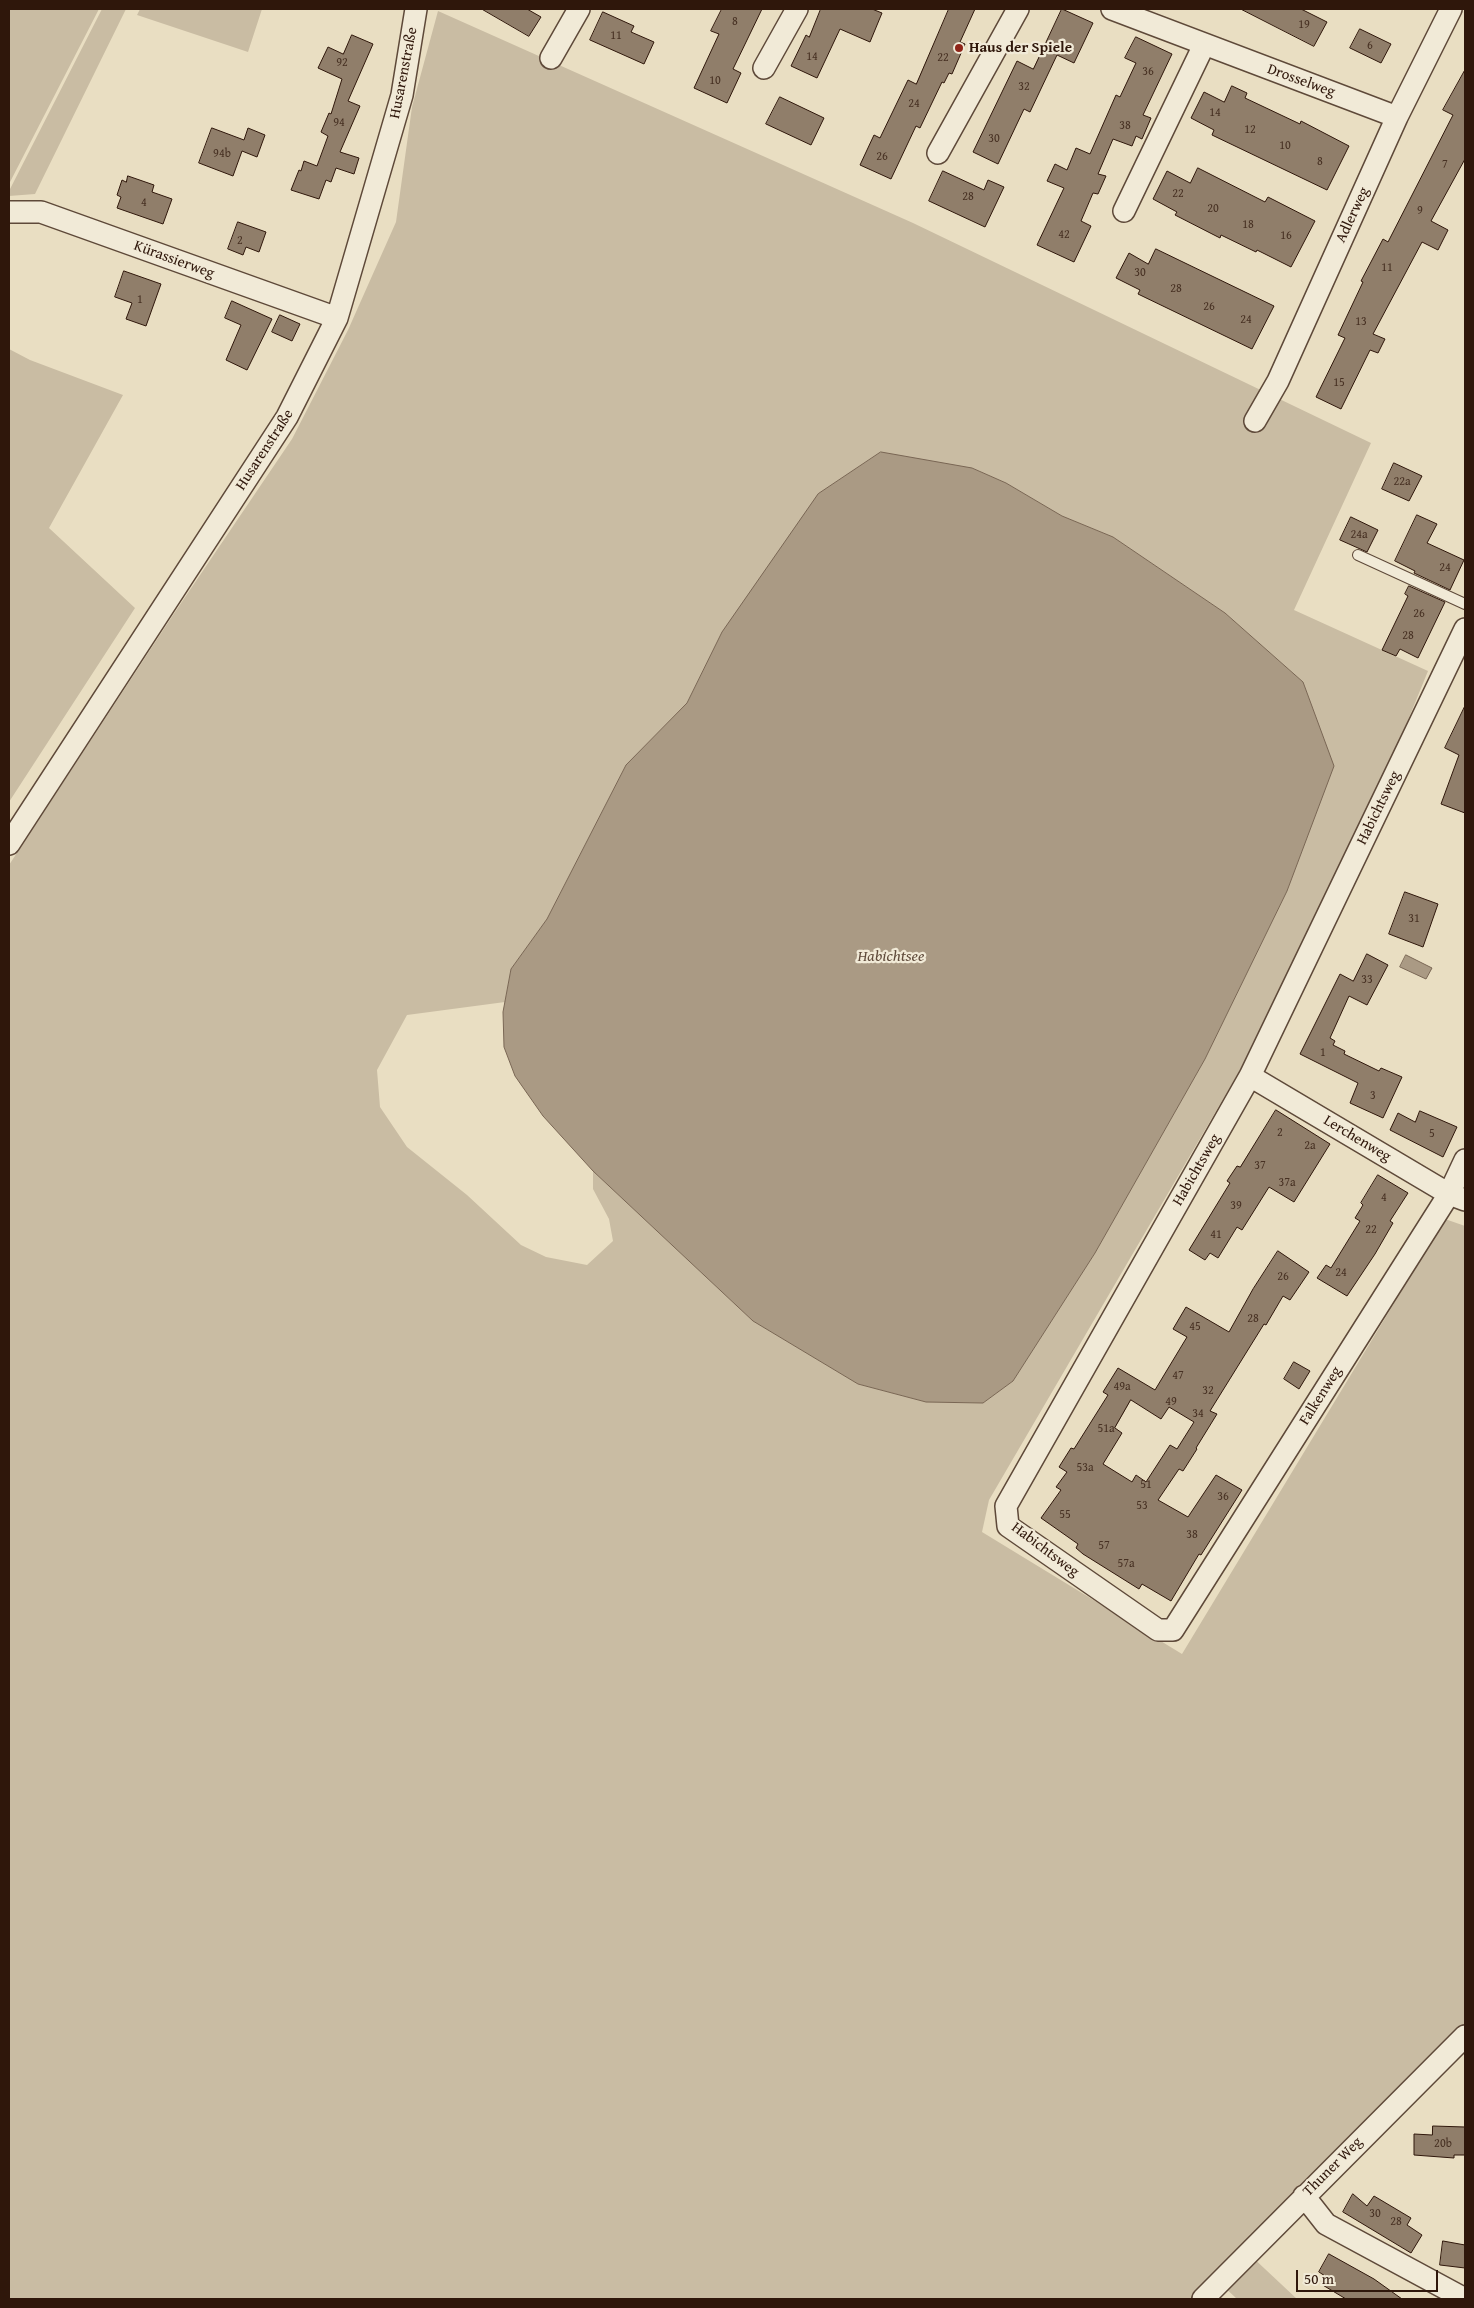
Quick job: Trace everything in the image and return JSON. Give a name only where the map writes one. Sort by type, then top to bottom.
[{"type":"street","name":"Husarenstraße","points":[[9,844],[287,417],[337,318],[402,95],[416,9]]},
{"type":"street","points":[[551,58],[579,9]]},
{"type":"street","points":[[764,68],[797,9]]},
{"type":"street","points":[[938,153],[1018,9]]},
{"type":"street","name":"Drosselweg","points":[[1112,9],[1398,117]]},
{"type":"street","name":"Adlerweg","points":[[1255,421],[1278,381],[1398,117],[1451,9]]},
{"type":"street","points":[[1124,211],[1204,45]]},
{"type":"street","name":"Kürassierweg","points":[[9,212],[41,212],[337,318]]},
{"type":"street","name":"Habichtsweg","points":[[1173,1630],[1158,1630],[1008,1526],[1006,1506],[1250,1076],[1465,629]]},
{"type":"street","name":"Lerchenweg","points":[[1250,1076],[1457,1197]]},
{"type":"street","name":"Falkenweg","points":[[1173,1630],[1457,1197],[1465,1160]]},
{"type":"street","name":"Thuner Weg","points":[[1203,2299],[1465,2036]]},
{"type":"street","points":[[1304,2196],[1326,2224],[1465,2299]]},
{"type":"lane","points":[[1358,555],[1465,604]]},
{"type":"shaded area","points":[[9,9],[99,9],[9,184]]},
{"type":"shaded area","points":[[102,9],[126,9],[35,194],[9,196],[9,191]]},
{"type":"shaded area","points":[[140,9],[262,9],[248,52],[137,15]]},
{"type":"shaded area","points":[[438,11],[913,223],[1371,443],[1294,610],[1428,671],[1397,747],[1240,1070],[989,1500],[982,1532],[1182,1654],[1445,1219],[1465,1226],[1465,2034],[1249,2254],[1297,2299],[1237,2299],[1220,2283],[1203,2299],[9,2299],[9,865],[173,615],[292,439],[348,330],[396,222],[412,107]],"holes":[[[972,468],[1006,483],[1062,516],[1113,537],[1225,613],[1303,682],[1333,766],[1287,891],[1205,1059],[1095,1253],[1013,1381],[983,1403],[926,1402],[858,1384],[753,1321],[593,1171],[593,1189],[609,1219],[613,1241],[587,1265],[546,1257],[521,1245],[467,1195],[407,1147],[380,1107],[377,1070],[407,1015],[505,1002],[511,969],[547,919],[626,765],[687,703],[722,632]]]},
{"type":"shaded area","points":[[9,349],[30,360],[123,395],[49,528],[135,608],[9,802]]},
{"type":"water","name":"Habichtsee","points":[[881,452],[972,468],[1006,483],[1062,516],[1113,537],[1225,613],[1303,682],[1334,766],[1287,891],[1205,1059],[1095,1253],[1013,1381],[983,1403],[926,1402],[858,1384],[753,1321],[593,1171],[543,1116],[515,1076],[504,1047],[503,1012],[511,969],[547,919],[626,765],[687,703],[722,632],[818,494]]},
{"type":"water","points":[[1406,955],[1432,968],[1426,979],[1400,967]]},
{"type":"building","points":[[482,9],[527,9],[541,17],[529,36]]},
{"type":"building","points":[[722,9],[762,9],[733,69],[741,73],[727,103],[694,88],[719,34],[711,31]]},
{"type":"building","points":[[821,9],[872,9],[882,13],[870,42],[840,29],[817,78],[791,66],[806,35],[809,37]]},
{"type":"building","points":[[949,9],[975,9],[960,42],[965,44],[952,74],[949,73],[944,83],[942,82],[920,128],[916,126],[891,179],[860,165],[874,135],[880,138],[908,80],[916,84]]},
{"type":"building","points":[[1062,9],[1093,23],[1074,63],[1057,55],[1030,112],[1024,109],[998,164],[973,152],[1017,61],[1033,69]]},
{"type":"building","points":[[1241,9],[1301,9],[1327,22],[1314,46]]},
{"type":"building","points":[[603,12],[634,26],[631,32],[654,42],[644,64],[590,40]]},
{"type":"building","points":[[1360,29],[1391,44],[1381,63],[1350,48]]},
{"type":"building","points":[[352,35],[373,44],[348,101],[360,106],[340,152],[359,158],[354,174],[336,168],[331,182],[326,180],[319,199],[291,190],[304,161],[317,166],[328,136],[321,132],[329,113],[331,114],[342,79],[318,68],[328,47],[343,54]]},
{"type":"building","points":[[1136,37],[1172,54],[1143,115],[1151,118],[1142,139],[1136,136],[1132,146],[1113,139],[1098,174],[1106,176],[1098,194],[1093,193],[1081,221],[1091,226],[1074,262],[1037,245],[1064,188],[1047,181],[1055,164],[1067,170],[1076,148],[1090,154],[1116,95],[1120,97],[1136,63],[1125,58]]},
{"type":"building","points":[[1465,70],[1465,159],[1431,221],[1448,230],[1438,250],[1422,242],[1373,334],[1385,339],[1378,353],[1370,350],[1341,409],[1316,397],[1345,338],[1338,335],[1363,282],[1361,281],[1383,239],[1388,242],[1453,115],[1443,110]]},
{"type":"building","points":[[1232,86],[1247,93],[1245,98],[1300,124],[1301,121],[1349,146],[1327,190],[1212,135],[1214,130],[1191,118],[1204,92],[1224,102]]},
{"type":"building","points":[[780,97],[824,118],[811,145],[766,124]]},
{"type":"building","points":[[212,128],[244,140],[248,128],[265,135],[257,157],[242,151],[233,176],[199,163]]},
{"type":"building","points":[[1198,168],[1265,202],[1268,197],[1315,221],[1291,267],[1221,235],[1220,238],[1175,215],[1177,212],[1153,199],[1167,171],[1190,183]]},
{"type":"building","points":[[943,171],[984,190],[988,180],[1004,187],[985,227],[929,201]]},
{"type":"building","points":[[128,176],[154,185],[152,192],[172,199],[163,224],[117,208],[121,197],[117,195],[122,180],[126,182]]},
{"type":"building","points":[[238,222],[266,232],[259,252],[246,247],[243,255],[228,249]]},
{"type":"building","points":[[1156,249],[1274,306],[1252,349],[1138,294],[1140,290],[1116,278],[1129,253],[1148,264]]},
{"type":"building","points":[[124,271],[161,284],[146,326],[126,319],[132,303],[115,297]]},
{"type":"building","points":[[232,301],[272,319],[247,370],[226,360],[241,325],[225,318]]},
{"type":"building","points":[[280,315],[300,324],[292,341],[272,332]]},
{"type":"building","points":[[1394,463],[1422,476],[1409,501],[1382,489]]},
{"type":"building","points":[[1417,515],[1437,524],[1427,543],[1464,560],[1450,590],[1414,573],[1415,571],[1395,561]]},
{"type":"building","points":[[1351,517],[1378,530],[1367,552],[1340,540]]},
{"type":"building","points":[[1409,586],[1445,602],[1418,658],[1400,649],[1396,656],[1382,650],[1408,596],[1405,594]]},
{"type":"building","points":[[1465,706],[1465,813],[1441,804],[1459,755],[1445,748]]},
{"type":"building","points":[[1405,892],[1438,904],[1423,947],[1389,934]]},
{"type":"building","points":[[1367,954],[1388,965],[1367,1005],[1349,996],[1330,1038],[1335,1041],[1333,1045],[1345,1051],[1344,1054],[1379,1071],[1381,1068],[1402,1077],[1383,1118],[1350,1103],[1358,1083],[1300,1054],[1340,974],[1353,981]]},
{"type":"building","points":[[1276,1110],[1330,1144],[1294,1202],[1269,1187],[1242,1230],[1237,1227],[1218,1258],[1210,1253],[1205,1260],[1189,1250],[1230,1183],[1227,1181],[1237,1166],[1240,1167]]},
{"type":"building","points":[[1420,1111],[1457,1127],[1443,1157],[1390,1130],[1398,1113],[1415,1122]]},
{"type":"building","points":[[1378,1175],[1408,1193],[1390,1221],[1393,1223],[1375,1254],[1347,1296],[1317,1278],[1326,1265],[1331,1268],[1360,1221],[1355,1218],[1363,1205],[1361,1203]]},
{"type":"building","points":[[1278,1251],[1309,1272],[1290,1300],[1283,1296],[1266,1325],[1264,1324],[1210,1411],[1217,1414],[1197,1449],[1183,1471],[1179,1469],[1158,1500],[1188,1517],[1216,1475],[1242,1490],[1201,1555],[1199,1554],[1171,1601],[1142,1584],[1139,1589],[1083,1554],[1076,1548],[1078,1544],[1041,1518],[1061,1490],[1056,1487],[1067,1472],[1059,1467],[1071,1448],[1074,1449],[1108,1395],[1103,1392],[1118,1368],[1155,1390],[1187,1337],[1173,1329],[1186,1307],[1229,1332],[1253,1289]],"holes":[[[1131,1400],[1161,1419],[1169,1407],[1194,1422],[1177,1449],[1170,1445],[1146,1482],[1136,1475],[1132,1482],[1103,1464],[1122,1433],[1115,1428]]]},
{"type":"building","points":[[1294,1362],[1310,1371],[1299,1389],[1284,1379]]},
{"type":"building","points":[[1433,2126],[1465,2127],[1465,2155],[1454,2155],[1454,2158],[1414,2155],[1414,2134],[1432,2135]]},
{"type":"building","points":[[1353,2194],[1367,2206],[1374,2196],[1411,2218],[1407,2225],[1422,2235],[1411,2253],[1343,2212]]},
{"type":"building","points":[[1443,2241],[1465,2245],[1465,2268],[1440,2265]]},
{"type":"building","points":[[1329,2254],[1374,2279],[1402,2299],[1346,2299],[1321,2284],[1325,2276],[1319,2272]]},
{"type":"place","name":"Haus der Spiele","points":[[959,48]]}]
